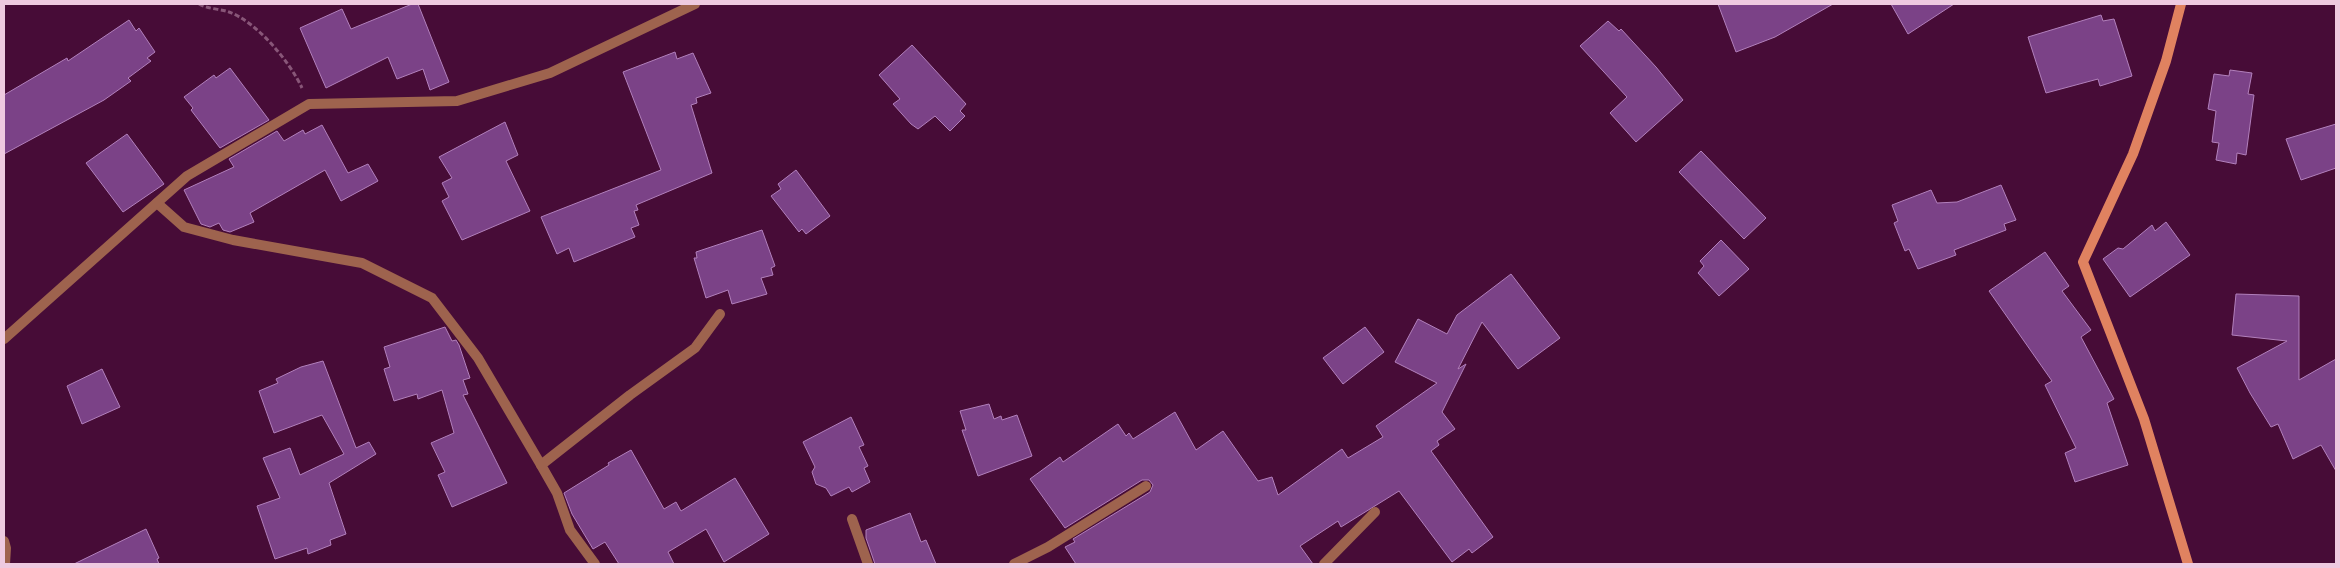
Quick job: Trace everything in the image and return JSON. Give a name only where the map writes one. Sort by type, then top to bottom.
[{"type":"street","points":[[4,339],[187,176],[310,104],[457,101],[550,74],[695,4]]},
{"type":"street","points":[[2181,4],[2166,61],[2133,154],[2083,262],[2144,419],[2188,564]]},
{"type":"street","points":[[157,203],[184,227],[233,240],[362,263],[432,298],[478,358],[557,493],[570,530],[595,564]]},
{"type":"street","points":[[541,465],[630,394],[695,348],[720,314]]},
{"type":"street","points":[[1014,564],[1048,548],[1146,486]]},
{"type":"street","points":[[1324,564],[1375,512]]},
{"type":"street","points":[[852,518],[868,564]]},
{"type":"street","points":[[4,541],[6,548],[5,564]]},
{"type":"path","points":[[199,4],[230,12],[252,24],[296,75],[310,104]]},
{"type":"building","points":[[412,4],[418,4],[449,82],[430,90],[423,69],[397,79],[388,57],[326,88],[300,28],[342,9],[351,29]]},
{"type":"building","points":[[1718,4],[1833,4],[1775,37],[1736,52]]},
{"type":"building","points":[[1891,4],[1954,4],[1908,34]]},
{"type":"building","points":[[2101,15],[2103,21],[2114,19],[2132,76],[2100,86],[2098,79],[2046,93],[2028,37]]},
{"type":"building","points":[[129,20],[136,31],[139,28],[155,52],[147,58],[151,61],[128,78],[131,81],[104,100],[4,154],[4,95],[67,58],[68,61]]},
{"type":"building","points":[[1608,21],[1619,31],[1621,29],[1683,100],[1636,142],[1610,113],[1627,97],[1580,46]]},
{"type":"building","points":[[912,45],[966,104],[960,111],[965,116],[950,131],[935,116],[918,129],[911,124],[893,104],[900,99],[879,75]]},
{"type":"building","points":[[675,52],[677,59],[693,53],[711,93],[696,98],[697,103],[691,105],[712,173],[636,205],[638,210],[634,211],[639,225],[631,228],[635,237],[574,262],[569,248],[557,254],[541,217],[661,170],[623,72]]},
{"type":"building","points":[[230,68],[269,120],[220,148],[191,110],[193,108],[184,97],[214,75],[216,78]]},
{"type":"building","points":[[2230,70],[2252,73],[2248,94],[2254,95],[2246,155],[2237,153],[2236,164],[2216,160],[2219,143],[2212,142],[2216,111],[2208,109],[2214,74],[2229,76]]},
{"type":"building","points":[[505,122],[518,155],[506,161],[530,211],[462,240],[442,201],[449,197],[442,183],[452,178],[439,157]]},
{"type":"building","points":[[2336,124],[2336,168],[2301,180],[2286,139]]},
{"type":"building","points":[[322,125],[348,173],[368,164],[378,181],[341,201],[325,170],[250,213],[254,222],[230,232],[223,230],[219,223],[210,227],[201,224],[184,190],[234,167],[229,159],[277,131],[284,141],[303,130],[305,134]]},
{"type":"building","points":[[127,134],[164,184],[123,212],[86,163]]},
{"type":"building","points":[[1701,151],[1766,218],[1744,239],[1679,172]]},
{"type":"building","points":[[796,170],[830,216],[806,234],[802,229],[799,232],[771,196],[781,189],[778,184]]},
{"type":"building","points":[[2001,185],[2016,220],[2004,224],[2006,230],[1954,250],[1956,255],[1918,269],[1909,249],[1905,251],[1894,223],[1898,221],[1892,205],[1931,190],[1937,203],[1957,202]]},
{"type":"building","points":[[2166,222],[2190,255],[2130,297],[2103,259],[2118,248],[2123,249],[2152,225],[2155,231]]},
{"type":"building","points":[[762,230],[775,266],[771,268],[773,275],[761,278],[767,294],[732,304],[728,290],[706,298],[694,258],[697,258],[696,252]]},
{"type":"building","points":[[1721,240],[1749,269],[1719,296],[1698,273],[1704,266],[1700,261]]},
{"type":"building","points":[[2045,252],[2069,286],[2062,291],[2091,330],[2081,337],[2114,399],[2107,403],[2128,465],[2075,482],[2065,453],[2076,448],[2045,385],[2052,381],[1989,291]]},
{"type":"building","points":[[1511,274],[1560,338],[1518,369],[1482,322],[1458,369],[1466,364],[1442,412],[1455,429],[1437,441],[1439,445],[1431,451],[1493,537],[1472,553],[1469,549],[1452,562],[1399,491],[1341,527],[1338,521],[1300,546],[1313,564],[1076,564],[1065,547],[1075,542],[1073,539],[1150,492],[1153,485],[1149,480],[1142,480],[1065,528],[1030,479],[1060,457],[1063,462],[1118,424],[1126,436],[1129,433],[1133,439],[1175,412],[1196,450],[1223,431],[1258,481],[1272,477],[1278,495],[1342,449],[1348,458],[1383,437],[1376,426],[1437,383],[1395,362],[1418,319],[1447,334],[1457,315]]},
{"type":"building","points":[[2236,294],[2299,296],[2299,380],[2336,359],[2336,471],[2321,445],[2293,459],[2278,424],[2271,427],[2250,393],[2237,368],[2287,341],[2232,335]]},
{"type":"building","points":[[445,327],[452,341],[456,340],[459,345],[470,378],[463,380],[468,394],[463,395],[507,483],[452,507],[438,475],[445,472],[431,443],[454,433],[442,390],[418,399],[417,394],[394,401],[384,369],[390,367],[384,347]]},
{"type":"building","points":[[1365,327],[1384,352],[1343,384],[1323,358]]},
{"type":"building","points":[[323,361],[356,448],[369,442],[376,454],[329,483],[346,534],[330,540],[331,545],[308,554],[307,548],[275,559],[257,506],[280,498],[263,458],[290,448],[300,475],[344,454],[322,415],[274,433],[259,391],[278,383],[276,379],[301,367]]},
{"type":"building","points":[[102,369],[120,407],[82,424],[67,386]]},
{"type":"building","points":[[989,404],[994,419],[1001,416],[1002,420],[1017,415],[1032,456],[978,476],[962,430],[966,430],[960,411]]},
{"type":"building","points":[[851,417],[864,445],[859,447],[868,466],[864,468],[870,482],[852,492],[849,487],[831,496],[826,488],[816,484],[812,472],[815,467],[803,442]]},
{"type":"building","points":[[631,450],[664,509],[676,502],[681,511],[735,478],[769,534],[724,562],[706,529],[668,552],[674,564],[619,564],[605,542],[593,549],[572,514],[564,493]]},
{"type":"building","points":[[910,513],[921,542],[926,540],[936,564],[875,564],[866,538],[866,530]]},
{"type":"building","points":[[146,529],[159,558],[157,559],[159,564],[74,564]]}]
